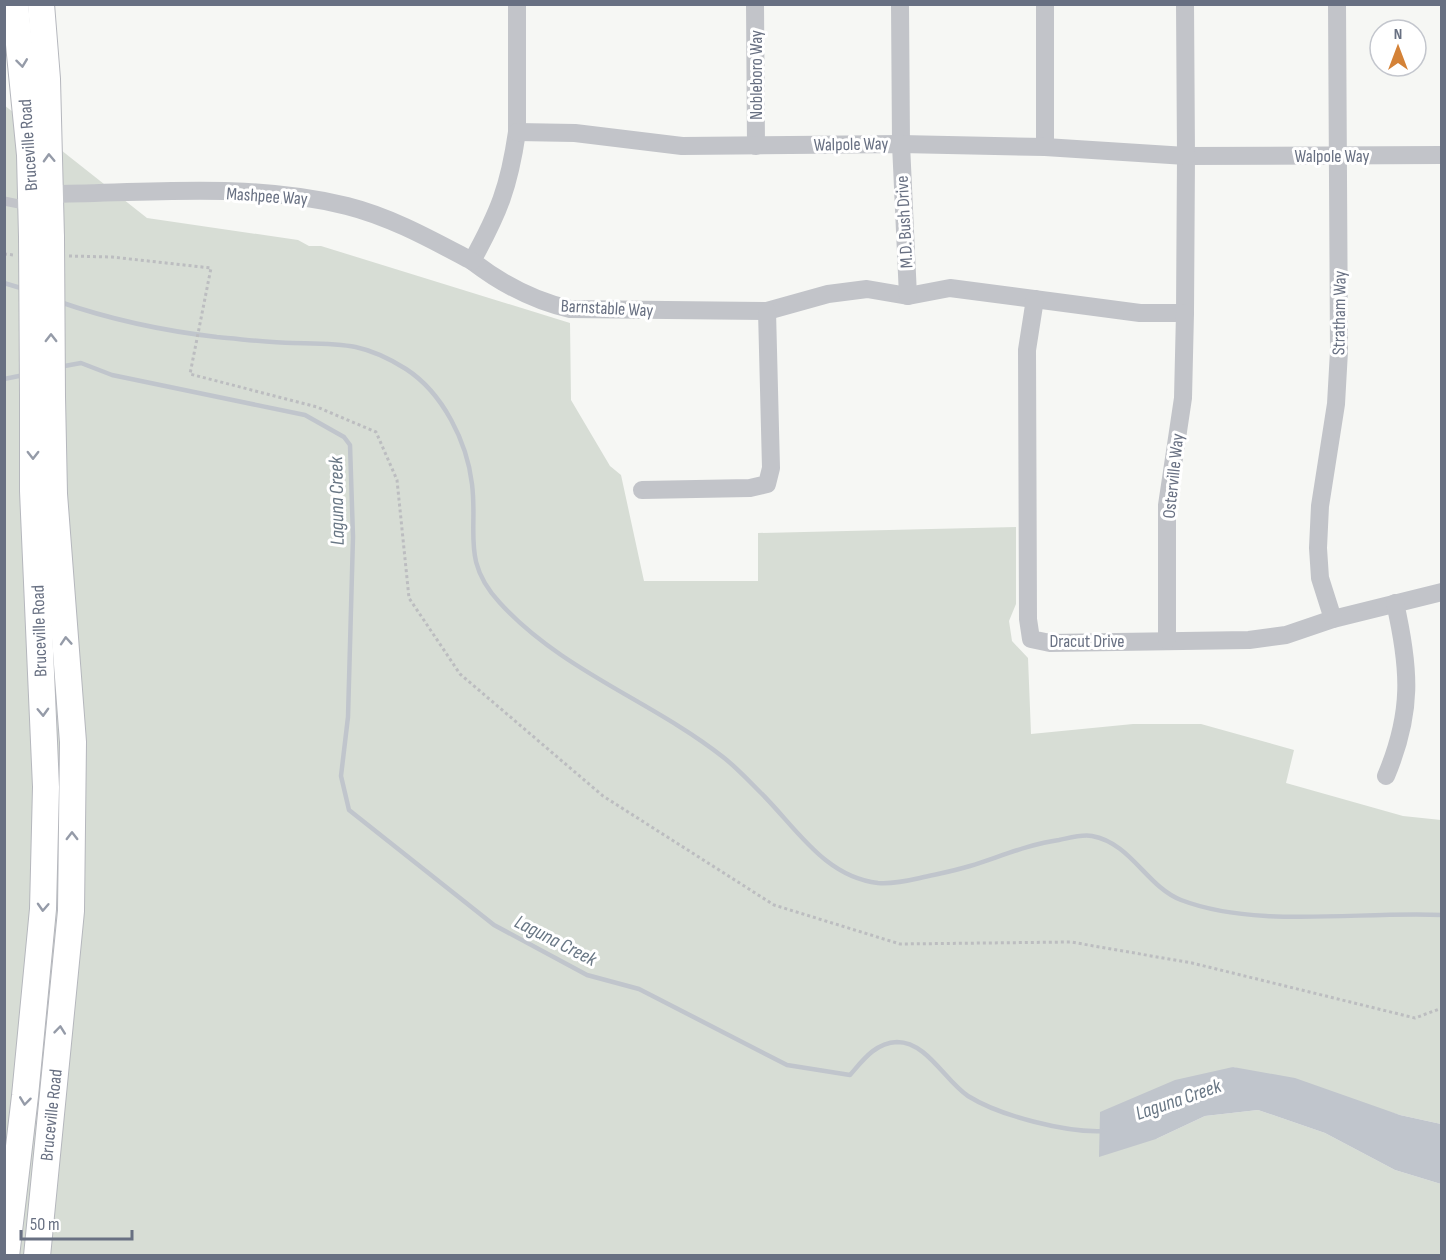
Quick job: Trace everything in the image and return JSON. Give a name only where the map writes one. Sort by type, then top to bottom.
[{"type":"main road","name":"Bruceville Road","points":[[15,4],[41,200]]},
{"type":"main road","name":"Bruceville Road","points":[[6,1256],[25,1096],[43,909],[46,787],[33,491],[42,396],[41,200],[47,79],[41,4]]},
{"type":"main road","name":"Bruceville Road","points":[[38,1256],[71,911],[73,742],[54,494],[42,396]]},
{"type":"street","points":[[472,261],[497,217],[509,182],[517,132],[517,4]]},
{"type":"street","name":"Nobleboro Way","points":[[755,4],[756,146]]},
{"type":"street","name":"M.D. Bush Drive","points":[[900,4],[901,144],[908,296]]},
{"type":"street","points":[[1045,4],[1045,147]]},
{"type":"street","points":[[908,296],[950,288],[1140,313],[1185,313],[1185,4]]},
{"type":"street","name":"Stratham Way","points":[[1333,619],[1320,578],[1318,548],[1320,506],[1336,404],[1339,351],[1337,4]]},
{"type":"street","name":"Walpole Way","points":[[517,132],[576,133],[682,146],[901,144],[1045,147],[1186,156],[1442,156]]},
{"type":"street","name":"Mashpee Way","points":[[41,200],[237,192],[277,193],[310,198],[383,218],[472,261]]},
{"type":"street","name":"Barnstable Way","points":[[472,261],[490,275],[522,293],[570,309],[767,311],[828,294],[867,289],[908,296]]},
{"type":"street","name":"Dracut Drive","points":[[1035,299],[1027,350],[1028,620],[1031,639],[1050,642],[1248,640],[1286,635],[1333,619],[1442,592]]},
{"type":"street","points":[[642,490],[750,488],[767,484],[771,468],[767,311]]},
{"type":"street","name":"Osterville Way","points":[[1167,640],[1167,505],[1184,398],[1185,313]]},
{"type":"street","points":[[1386,776],[1401,735],[1406,704],[1407,672],[1395,603]]},
{"type":"lane","points":[[4,201],[41,200]]},
{"type":"path","points":[[4,254],[41,246],[211,268],[190,374],[317,407],[376,432],[397,480],[409,598],[460,674],[603,796],[774,905],[900,944],[1071,942],[1192,963],[1415,1018],[1442,1008]]},
{"type":"shaded area","points":[[4,105],[147,218],[298,240],[309,246],[321,246],[570,323],[571,400],[610,466],[621,475],[644,581],[758,581],[758,533],[1016,527],[1016,604],[1009,621],[1012,641],[1028,658],[1031,734],[1133,724],[1201,724],[1294,750],[1286,783],[1403,816],[1441,820],[1441,1124],[1400,1115],[1233,1067],[1156,1139],[1205,1116],[1258,1110],[1325,1133],[1395,1170],[1441,1184],[1441,1255],[5,1255]]},
{"type":"water","points":[[1233,1067],[1295,1078],[1400,1115],[1441,1124],[1441,1184],[1395,1170],[1325,1133],[1258,1110],[1205,1116],[1156,1139],[1099,1157],[1100,1112],[1175,1080]]},
{"type":"waterway","name":"Laguna Creek","points":[[4,283],[24,289]]},
{"type":"waterway","name":"Laguna Creek","points":[[60,302],[157,328],[265,342],[351,346],[377,354],[406,369],[431,391],[459,435],[472,484],[476,560],[480,574],[500,603],[524,627],[551,648],[696,737],[723,757],[826,861],[859,879],[878,883],[894,883],[964,868],[1037,844],[1076,836],[1092,836],[1118,847],[1169,894],[1211,909],[1242,914],[1309,917],[1442,915]]},
{"type":"waterway","name":"Laguna Creek","points":[[59,367],[81,363],[112,375],[305,415],[344,437],[350,445],[353,537],[348,717],[341,776],[349,810],[494,925],[587,975],[639,989],[787,1065],[850,1075],[870,1053],[882,1045],[897,1042],[908,1044],[927,1055],[968,1096],[982,1103],[1034,1122],[1072,1129],[1104,1131]]},
{"type":"waterway","name":"Laguna Creek","points":[[4,379],[24,375]]}]
